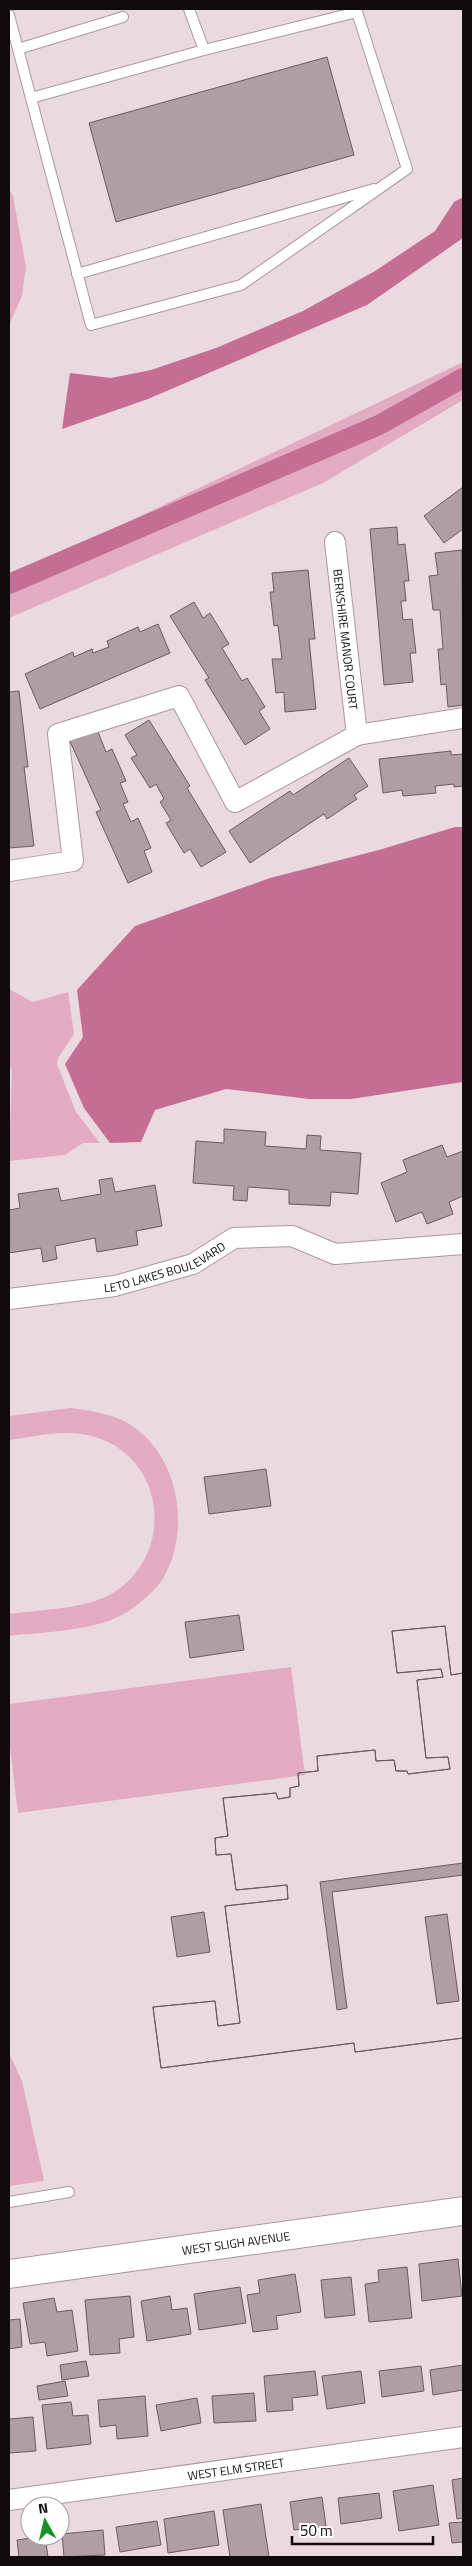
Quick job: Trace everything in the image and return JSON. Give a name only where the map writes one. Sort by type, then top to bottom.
[{"type":"main road","name":"WEST SLIGH AVENUE","points":[[9,2274],[463,2211]]},
{"type":"street","name":"BERKSHIRE MANOR COURT","points":[[335,542],[357,735]]},
{"type":"street","points":[[9,871],[73,861],[58,734],[179,696],[235,802],[357,735],[463,718]]},
{"type":"street","name":"LETO LAKES BOULEVARD","points":[[9,1299],[115,1286],[193,1264],[234,1238],[292,1236],[334,1254],[463,1244]]},
{"type":"street","name":"WEST ELM STREET","points":[[9,2500],[463,2437]]},
{"type":"lane","points":[[189,9],[204,50]]},
{"type":"lane","points":[[9,15],[91,325],[241,285],[407,169],[358,12],[204,50],[31,98]]},
{"type":"lane","points":[[18,49],[123,18]]},
{"type":"lane","points":[[77,274],[382,187]]},
{"type":"lane","points":[[9,2202],[69,2192]]},
{"type":"shaded area","points":[[9,189],[13,196],[26,267],[22,296],[9,325]]},
{"type":"shaded area","points":[[463,197],[463,238],[367,305],[148,399],[62,429],[70,373],[111,378],[151,370],[216,348],[303,311],[375,271],[435,231],[454,202]]},
{"type":"shaded area","points":[[463,362],[463,400],[323,483],[9,618],[9,575],[71,549]]},
{"type":"shaded area","points":[[455,827],[463,827],[463,1082],[351,1099],[309,1099],[226,1089],[155,1110],[141,1142],[110,1143],[84,1108],[65,1064],[83,1037],[77,990],[135,926],[270,878],[379,850]]},
{"type":"shaded area","points":[[9,989],[33,1002],[68,992],[74,1034],[58,1058],[57,1064],[76,1112],[100,1143],[83,1143],[65,1155],[9,1161],[12,1070],[9,1066]]},
{"type":"shaded area","points":[[70,1408],[110,1415],[122,1420],[141,1432],[156,1448],[167,1467],[174,1488],[178,1511],[173,1555],[165,1575],[153,1590],[127,1612],[115,1618],[70,1630],[9,1636],[9,1614],[64,1608],[92,1602],[116,1591],[135,1574],[147,1553],[154,1530],[154,1507],[148,1484],[136,1464],[118,1448],[95,1437],[74,1433],[9,1440],[9,1416]]},
{"type":"shaded area","points":[[291,1667],[305,1775],[18,1813],[9,1739],[9,1704]]},
{"type":"shaded area","points":[[9,2053],[22,2081],[44,2181],[9,2186]]},
{"type":"building","points":[[327,57],[354,155],[116,222],[89,123]]},
{"type":"building","points":[[463,487],[463,529],[444,543],[424,516]]},
{"type":"building","points":[[397,527],[398,545],[405,544],[409,581],[404,581],[406,601],[401,601],[403,620],[412,619],[416,653],[410,653],[413,682],[384,685],[370,529]]},
{"type":"building","points":[[462,550],[463,705],[448,707],[446,684],[441,685],[438,649],[443,649],[440,610],[433,610],[429,576],[438,575],[435,553]]},
{"type":"building","points":[[308,570],[315,639],[309,639],[316,709],[285,712],[284,692],[276,693],[272,659],[282,659],[278,625],[274,626],[270,592],[274,592],[272,573]]},
{"type":"building","points":[[194,602],[203,618],[210,613],[229,644],[222,648],[242,681],[247,678],[265,707],[259,711],[270,729],[245,745],[205,680],[209,678],[170,616]]},
{"type":"building","points":[[158,624],[170,653],[40,709],[25,674],[73,652],[74,657],[92,649],[93,653],[109,647],[107,641],[138,627],[140,632]]},
{"type":"building","points":[[19,691],[28,767],[24,767],[34,846],[9,848],[9,692]]},
{"type":"building","points":[[149,720],[190,786],[187,788],[226,852],[201,867],[190,849],[184,853],[166,823],[171,820],[160,802],[164,799],[156,784],[150,788],[131,758],[137,755],[125,735]]},
{"type":"building","points":[[96,727],[106,752],[112,749],[126,781],[120,783],[128,802],[123,804],[131,822],[138,818],[151,848],[144,851],[152,872],[128,883],[96,812],[101,810],[69,739]]},
{"type":"building","points":[[451,751],[451,755],[463,754],[463,786],[454,787],[454,784],[435,786],[436,793],[403,796],[402,790],[383,793],[379,759]]},
{"type":"building","points":[[349,758],[368,786],[354,795],[357,799],[327,819],[324,814],[250,863],[229,831],[290,791],[293,795]]},
{"type":"building","points":[[224,1129],[266,1132],[265,1146],[306,1149],[307,1135],[321,1136],[320,1150],[361,1153],[358,1194],[331,1192],[330,1206],[289,1204],[289,1190],[248,1187],[247,1201],[233,1200],[234,1186],[193,1183],[196,1141],[224,1143]]},
{"type":"building","points":[[442,1145],[447,1157],[463,1151],[463,1196],[449,1202],[453,1214],[427,1224],[422,1212],[396,1222],[381,1183],[407,1172],[403,1160]]},
{"type":"building","points":[[112,1178],[115,1192],[155,1185],[162,1226],[136,1231],[138,1245],[97,1252],[95,1238],[55,1246],[57,1259],[43,1262],[41,1248],[9,1253],[9,1210],[20,1208],[18,1194],[58,1188],[61,1201],[101,1194],[99,1180]]},
{"type":"building","points":[[266,1469],[271,1506],[209,1514],[204,1477]]},
{"type":"building","points":[[239,1615],[244,1650],[190,1658],[185,1622]]},
{"type":"building","points":[[445,1626],[451,1675],[463,1673],[463,1863],[320,1882],[337,2010],[347,2008],[332,1892],[463,1875],[463,2038],[355,2052],[354,2043],[161,2068],[153,2007],[215,2001],[218,2026],[240,2023],[225,1906],[288,1899],[287,1885],[236,1890],[231,1854],[216,1855],[215,1838],[228,1836],[223,1798],[276,1793],[278,1799],[290,1797],[290,1788],[299,1786],[298,1773],[318,1771],[317,1756],[375,1750],[376,1761],[394,1760],[396,1771],[407,1771],[408,1774],[450,1769],[448,1757],[426,1758],[417,1680],[443,1677],[441,1669],[397,1673],[392,1631]],"holes":[[[447,1914],[459,2001],[437,2004],[425,1917]]]},
{"type":"building","points":[[445,1626],[451,1675],[463,1673],[463,2038],[355,2052],[354,2043],[161,2068],[153,2007],[215,2001],[218,2026],[240,2023],[225,1906],[288,1899],[287,1885],[236,1890],[231,1854],[216,1855],[215,1838],[228,1836],[223,1798],[276,1793],[278,1799],[290,1797],[290,1788],[299,1786],[298,1773],[318,1771],[317,1756],[375,1750],[376,1761],[394,1760],[396,1771],[407,1771],[408,1774],[450,1769],[448,1757],[426,1758],[417,1680],[443,1677],[441,1669],[397,1673],[392,1631]]},
{"type":"building","points":[[204,1912],[210,1952],[177,1957],[171,1917]]},
{"type":"building","points":[[458,2259],[462,2296],[422,2301],[419,2264]]},
{"type":"building","points":[[407,2267],[412,2318],[369,2322],[365,2284],[379,2282],[378,2270]]},
{"type":"building","points":[[295,2274],[301,2312],[276,2316],[278,2329],[253,2332],[247,2295],[260,2293],[258,2280]]},
{"type":"building","points":[[351,2277],[355,2315],[325,2318],[321,2280]]},
{"type":"building","points":[[240,2287],[246,2323],[199,2330],[194,2294]]},
{"type":"building","points":[[130,2296],[134,2337],[119,2339],[120,2353],[90,2355],[85,2300]]},
{"type":"building","points":[[170,2296],[172,2310],[187,2308],[191,2334],[147,2341],[141,2301]]},
{"type":"building","points":[[54,2298],[57,2312],[72,2310],[78,2351],[47,2356],[45,2342],[30,2344],[23,2303]]},
{"type":"building","points":[[20,2319],[22,2347],[9,2349],[9,2320]]},
{"type":"building","points":[[86,2361],[89,2376],[62,2380],[60,2365]]},
{"type":"building","points":[[463,2365],[463,2390],[433,2395],[430,2370]]},
{"type":"building","points":[[421,2366],[424,2391],[382,2397],[379,2371]]},
{"type":"building","points":[[315,2371],[318,2395],[292,2398],[293,2410],[267,2412],[264,2376]]},
{"type":"building","points":[[361,2371],[365,2403],[327,2409],[322,2376]]},
{"type":"building","points":[[65,2381],[68,2396],[39,2400],[37,2386]]},
{"type":"building","points":[[254,2393],[256,2421],[214,2423],[212,2396]]},
{"type":"building","points":[[145,2396],[148,2436],[117,2439],[116,2425],[100,2427],[98,2400]]},
{"type":"building","points":[[197,2398],[201,2423],[161,2431],[156,2405]]},
{"type":"building","points":[[71,2402],[73,2416],[88,2415],[91,2444],[47,2449],[42,2405]]},
{"type":"building","points":[[33,2417],[36,2451],[9,2453],[9,2419]]},
{"type":"building","points":[[463,2478],[463,2518],[457,2519],[452,2480]]},
{"type":"building","points":[[433,2485],[439,2525],[399,2531],[393,2491]]},
{"type":"building","points":[[379,2493],[382,2518],[341,2524],[338,2498]]},
{"type":"building","points":[[322,2497],[326,2526],[294,2530],[290,2502]]},
{"type":"building","points":[[261,2504],[269,2557],[230,2557],[223,2510]]},
{"type":"building","points":[[214,2511],[219,2545],[168,2553],[164,2519]]},
{"type":"building","points":[[157,2521],[161,2545],[120,2552],[116,2527]]},
{"type":"building","points":[[463,2522],[463,2542],[452,2543],[449,2523]]},
{"type":"building","points":[[103,2530],[105,2555],[64,2557],[63,2546],[70,2546],[70,2533]]},
{"type":"building","points":[[17,2540],[20,2540],[20,2546],[46,2546],[48,2557],[19,2557]]},
{"type":"waterway","points":[[9,584],[379,425],[463,378]]}]
